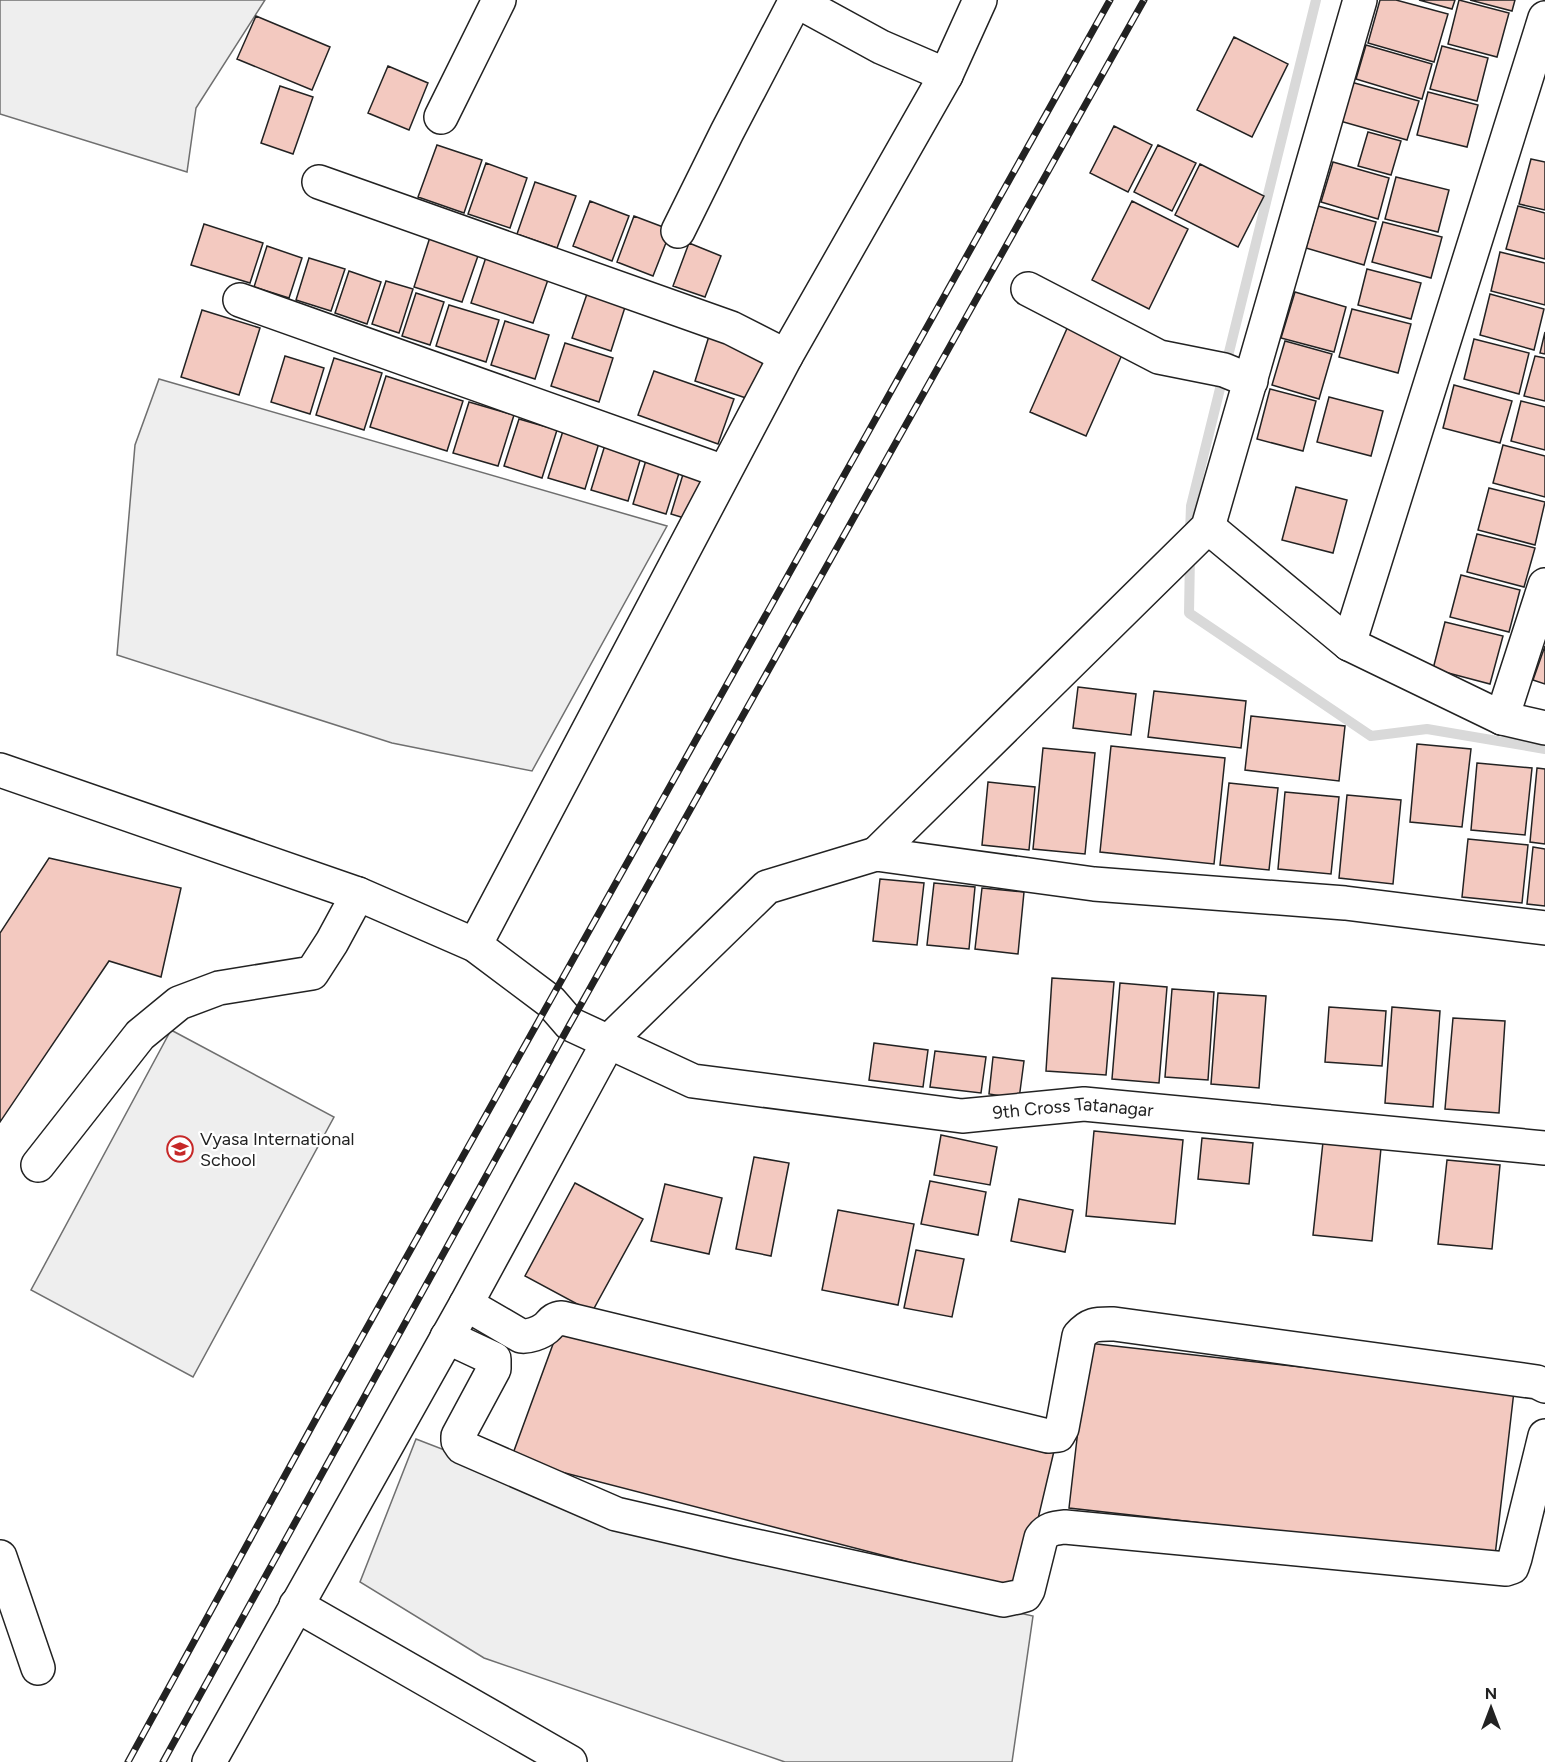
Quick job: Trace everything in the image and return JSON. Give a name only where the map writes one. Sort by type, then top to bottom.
[{"type":"street","points":[[441,117],[499,0]]},
{"type":"street","points":[[678,231],[795,0],[881,47],[946,75]]},
{"type":"street","points":[[475,945],[786,356],[946,75],[980,0]]},
{"type":"street","points":[[876,854],[1206,530],[1360,0]]},
{"type":"street","points":[[1348,644],[1545,18]]},
{"type":"street","points":[[319,182],[731,328],[786,356]]},
{"type":"street","points":[[1028,289],[1159,357],[1224,370],[1251,381]]},
{"type":"street","points":[[240,300],[724,472]]},
{"type":"street","points":[[1206,530],[1348,644],[1502,718],[1545,728]]},
{"type":"street","points":[[1502,718],[1545,585]]},
{"type":"street","name":"9th Cross Tatanagar","points":[[0,770],[358,894],[475,945],[550,1002],[570,1024],[693,1081],[962,1116],[1084,1104],[1545,1148]]},
{"type":"street","points":[[209,1762],[466,1304],[609,1041],[767,887],[876,854],[1094,884],[1345,903],[1545,928]]},
{"type":"street","points":[[38,1165],[140,1035],[179,1004],[219,988],[312,973],[358,894]]},
{"type":"street","points":[[466,1304],[521,1336],[526,1337],[545,1329],[554,1319],[562,1318],[1048,1436],[1058,1435],[1062,1428],[1079,1336],[1086,1328],[1096,1324],[1137,1327],[1537,1382],[1545,1386]]},
{"type":"street","points":[[447,1338],[494,1359],[495,1363],[494,1370],[458,1436],[462,1447],[616,1514],[1004,1600],[1025,1595],[1041,1538],[1052,1528],[1065,1527],[1500,1569],[1512,1567],[1545,1436]]},
{"type":"street","points":[[0,1557],[38,1668]]},
{"type":"street","points":[[296,1605],[570,1762]]},
{"type":"shaded area","points":[[0,0],[265,0],[196,108],[187,172],[0,114]]},
{"type":"shaded area","points":[[159,379],[667,526],[532,771],[392,743],[117,655],[135,445]]},
{"type":"shaded area","points":[[171,1030],[334,1117],[193,1377],[31,1290]]},
{"type":"shaded area","points":[[416,1439],[673,1538],[1033,1616],[1012,1762],[785,1762],[484,1658],[360,1582]]},
{"type":"building","points":[[1380,0],[1396,0],[1448,14],[1434,62],[1368,43]]},
{"type":"building","points":[[1419,0],[1455,0],[1452,9]]},
{"type":"building","points":[[1459,0],[1509,13],[1497,57],[1448,44]]},
{"type":"building","points":[[1470,0],[1515,0],[1512,11]]},
{"type":"building","points":[[256,16],[330,47],[312,90],[237,59]]},
{"type":"building","points":[[1234,37],[1288,64],[1252,137],[1197,110]]},
{"type":"building","points":[[1366,45],[1432,64],[1422,99],[1356,79]]},
{"type":"building","points":[[1442,46],[1488,58],[1477,101],[1430,89]]},
{"type":"building","points":[[388,66],[428,83],[409,130],[368,113]]},
{"type":"building","points":[[1351,82],[1419,101],[1407,140],[1340,121]]},
{"type":"building","points":[[280,86],[313,97],[293,154],[261,143]]},
{"type":"building","points":[[1428,92],[1478,105],[1467,147],[1417,135]]},
{"type":"building","points":[[1114,126],[1152,145],[1128,192],[1090,173]]},
{"type":"building","points":[[1368,132],[1401,141],[1391,175],[1358,166]]},
{"type":"building","points":[[437,145],[482,160],[464,213],[418,197]]},
{"type":"building","points":[[1158,145],[1196,163],[1172,211],[1134,192]]},
{"type":"building","points":[[1531,159],[1545,162],[1545,210],[1519,204]]},
{"type":"building","points":[[1333,162],[1389,178],[1378,219],[1321,202]]},
{"type":"building","points":[[486,163],[527,178],[510,228],[468,214]]},
{"type":"building","points":[[1200,164],[1264,196],[1238,247],[1175,215]]},
{"type":"building","points":[[1396,177],[1449,190],[1438,232],[1385,219]]},
{"type":"building","points":[[535,182],[576,196],[557,248],[517,234]]},
{"type":"building","points":[[590,201],[629,216],[612,261],[573,246]]},
{"type":"building","points":[[1132,201],[1188,229],[1149,309],[1092,280]]},
{"type":"building","points":[[1318,206],[1376,222],[1364,265],[1306,248]]},
{"type":"building","points":[[1518,206],[1545,213],[1545,259],[1506,249]]},
{"type":"building","points":[[634,216],[671,230],[653,276],[617,262]]},
{"type":"building","points":[[1383,222],[1442,237],[1431,278],[1372,262]]},
{"type":"building","points":[[204,224],[263,243],[250,283],[191,265]]},
{"type":"building","points":[[431,234],[480,250],[462,302],[414,287]]},
{"type":"building","points":[[689,243],[721,256],[705,297],[673,286]]},
{"type":"building","points":[[267,246],[302,258],[289,298],[254,287]]},
{"type":"building","points":[[488,251],[551,271],[533,323],[471,303]]},
{"type":"building","points":[[1500,252],[1545,263],[1545,305],[1491,291]]},
{"type":"building","points":[[309,258],[345,269],[331,311],[296,300]]},
{"type":"building","points":[[1367,269],[1421,283],[1411,319],[1358,305]]},
{"type":"building","points":[[349,271],[381,282],[367,324],[335,313]]},
{"type":"building","points":[[386,281],[413,289],[399,333],[372,324]]},
{"type":"building","points":[[589,288],[627,301],[611,351],[572,338]]},
{"type":"building","points":[[1295,292],[1346,307],[1334,352],[1281,338]]},
{"type":"building","points":[[416,293],[444,302],[430,345],[402,336]]},
{"type":"building","points":[[1490,294],[1544,309],[1534,350],[1480,335]]},
{"type":"building","points":[[449,305],[499,320],[486,362],[436,346]]},
{"type":"building","points":[[1352,309],[1411,324],[1398,373],[1339,357]]},
{"type":"building","points":[[202,310],[260,328],[239,395],[181,377]]},
{"type":"building","points":[[505,321],[549,335],[535,379],[491,365]]},
{"type":"building","points":[[1069,324],[1125,348],[1086,436],[1030,412]]},
{"type":"building","points":[[1545,332],[1545,354],[1540,353]]},
{"type":"building","points":[[709,336],[770,356],[755,401],[695,381]]},
{"type":"building","points":[[1474,339],[1529,353],[1519,394],[1464,379]]},
{"type":"building","points":[[1285,341],[1332,354],[1319,399],[1272,385]]},
{"type":"building","points":[[565,343],[613,358],[599,402],[551,386]]},
{"type":"building","points":[[285,356],[324,368],[310,414],[271,402]]},
{"type":"building","points":[[1535,356],[1545,358],[1545,401],[1524,396]]},
{"type":"building","points":[[334,358],[382,373],[364,430],[316,415]]},
{"type":"building","points":[[654,371],[734,399],[718,444],[638,415]]},
{"type":"building","points":[[386,376],[463,401],[447,451],[370,427]]},
{"type":"building","points":[[1454,385],[1512,401],[1500,443],[1443,428]]},
{"type":"building","points":[[1270,389],[1316,401],[1303,451],[1257,439]]},
{"type":"building","points":[[1329,397],[1383,411],[1371,456],[1317,442]]},
{"type":"building","points":[[1521,401],[1545,407],[1545,450],[1511,441]]},
{"type":"building","points":[[469,402],[514,415],[498,466],[453,453]]},
{"type":"building","points":[[519,419],[557,430],[542,478],[504,466]]},
{"type":"building","points":[[563,431],[599,443],[585,489],[548,478]]},
{"type":"building","points":[[605,445],[641,457],[628,501],[591,490]]},
{"type":"building","points":[[1503,445],[1545,456],[1545,497],[1493,483]]},
{"type":"building","points":[[646,460],[680,470],[666,514],[633,504]]},
{"type":"building","points":[[684,471],[707,479],[694,521],[671,514]]},
{"type":"building","points":[[1296,487],[1347,500],[1333,553],[1282,540]]},
{"type":"building","points":[[1489,488],[1545,502],[1535,545],[1478,530]]},
{"type":"building","points":[[1477,534],[1535,548],[1524,587],[1467,572]]},
{"type":"building","points":[[1461,575],[1520,590],[1509,632],[1450,617]]},
{"type":"building","points":[[1445,622],[1503,636],[1490,684],[1433,669]]},
{"type":"building","points":[[1545,646],[1545,684],[1533,680]]},
{"type":"building","points":[[1078,687],[1136,694],[1131,735],[1073,728]]},
{"type":"building","points":[[1154,691],[1246,701],[1241,748],[1148,737]]},
{"type":"building","points":[[1251,716],[1345,726],[1339,781],[1245,770]]},
{"type":"building","points":[[1417,744],[1471,749],[1462,827],[1410,822]]},
{"type":"building","points":[[1111,746],[1225,758],[1214,864],[1100,852]]},
{"type":"building","points":[[1043,748],[1095,753],[1085,854],[1033,849]]},
{"type":"building","points":[[1477,763],[1532,768],[1525,835],[1471,830]]},
{"type":"building","points":[[1537,768],[1545,769],[1545,844],[1530,842]]},
{"type":"building","points":[[988,782],[1035,787],[1029,850],[982,845]]},
{"type":"building","points":[[1229,783],[1278,788],[1269,870],[1220,865]]},
{"type":"building","points":[[1285,792],[1339,797],[1331,874],[1278,869]]},
{"type":"building","points":[[1347,795],[1401,800],[1393,884],[1339,878]]},
{"type":"building","points":[[1468,839],[1528,845],[1522,903],[1462,897]]},
{"type":"building","points":[[1533,847],[1545,849],[1545,906],[1527,904]]},
{"type":"building","points":[[49,858],[181,888],[161,977],[109,961],[0,1122],[0,933]]},
{"type":"building","points":[[880,879],[924,883],[917,945],[873,941]]},
{"type":"building","points":[[934,883],[975,887],[969,949],[927,945]]},
{"type":"building","points":[[982,888],[1024,892],[1018,954],[975,949]]},
{"type":"building","points":[[1052,978],[1114,982],[1106,1075],[1046,1071]]},
{"type":"building","points":[[1120,983],[1167,987],[1159,1083],[1112,1079]]},
{"type":"building","points":[[1172,989],[1214,992],[1208,1080],[1165,1077]]},
{"type":"building","points":[[1218,993],[1266,996],[1259,1088],[1211,1084]]},
{"type":"building","points":[[1329,1007],[1386,1011],[1382,1066],[1325,1062]]},
{"type":"building","points":[[1392,1007],[1440,1011],[1433,1107],[1385,1103]]},
{"type":"building","points":[[1453,1018],[1505,1021],[1499,1113],[1445,1109]]},
{"type":"building","points":[[874,1043],[928,1050],[923,1087],[869,1080]]},
{"type":"building","points":[[935,1051],[986,1057],[981,1093],[930,1087]]},
{"type":"building","points":[[993,1057],[1024,1061],[1019,1099],[989,1094]]},
{"type":"building","points":[[1094,1131],[1183,1140],[1175,1224],[1086,1216]]},
{"type":"building","points":[[941,1135],[997,1147],[990,1185],[934,1175]]},
{"type":"building","points":[[1202,1138],[1253,1143],[1249,1184],[1198,1179]]},
{"type":"building","points":[[1323,1142],[1381,1148],[1372,1241],[1313,1235]]},
{"type":"building","points":[[754,1157],[789,1163],[771,1256],[736,1249]]},
{"type":"building","points":[[1447,1160],[1500,1165],[1492,1249],[1438,1244]]},
{"type":"building","points":[[930,1181],[986,1192],[978,1235],[921,1224]]},
{"type":"building","points":[[575,1183],[643,1219],[592,1312],[525,1276]]},
{"type":"building","points":[[665,1184],[722,1198],[709,1254],[651,1241]]},
{"type":"building","points":[[1019,1199],[1073,1210],[1065,1252],[1011,1241]]},
{"type":"building","points":[[838,1210],[914,1224],[898,1305],[822,1290]]},
{"type":"building","points":[[916,1250],[964,1259],[952,1317],[904,1308]]},
{"type":"building","points":[[560,1325],[1054,1451],[1021,1591],[511,1459]]},
{"type":"building","points":[[1088,1343],[1514,1391],[1495,1556],[1069,1508]]},
{"type":"waterway","points":[[1190,533],[1191,506],[1316,0]]},
{"type":"waterway","points":[[1190,555],[1189,613],[1371,736],[1427,729],[1545,749]]},
{"type":"railway","points":[[128,1762],[317,1417],[1110,0]]},
{"type":"railway","points":[[163,1762],[570,1024],[1144,0]]},
{"type":"place","name":"Vyasa International School","points":[[180,1149]]}]
